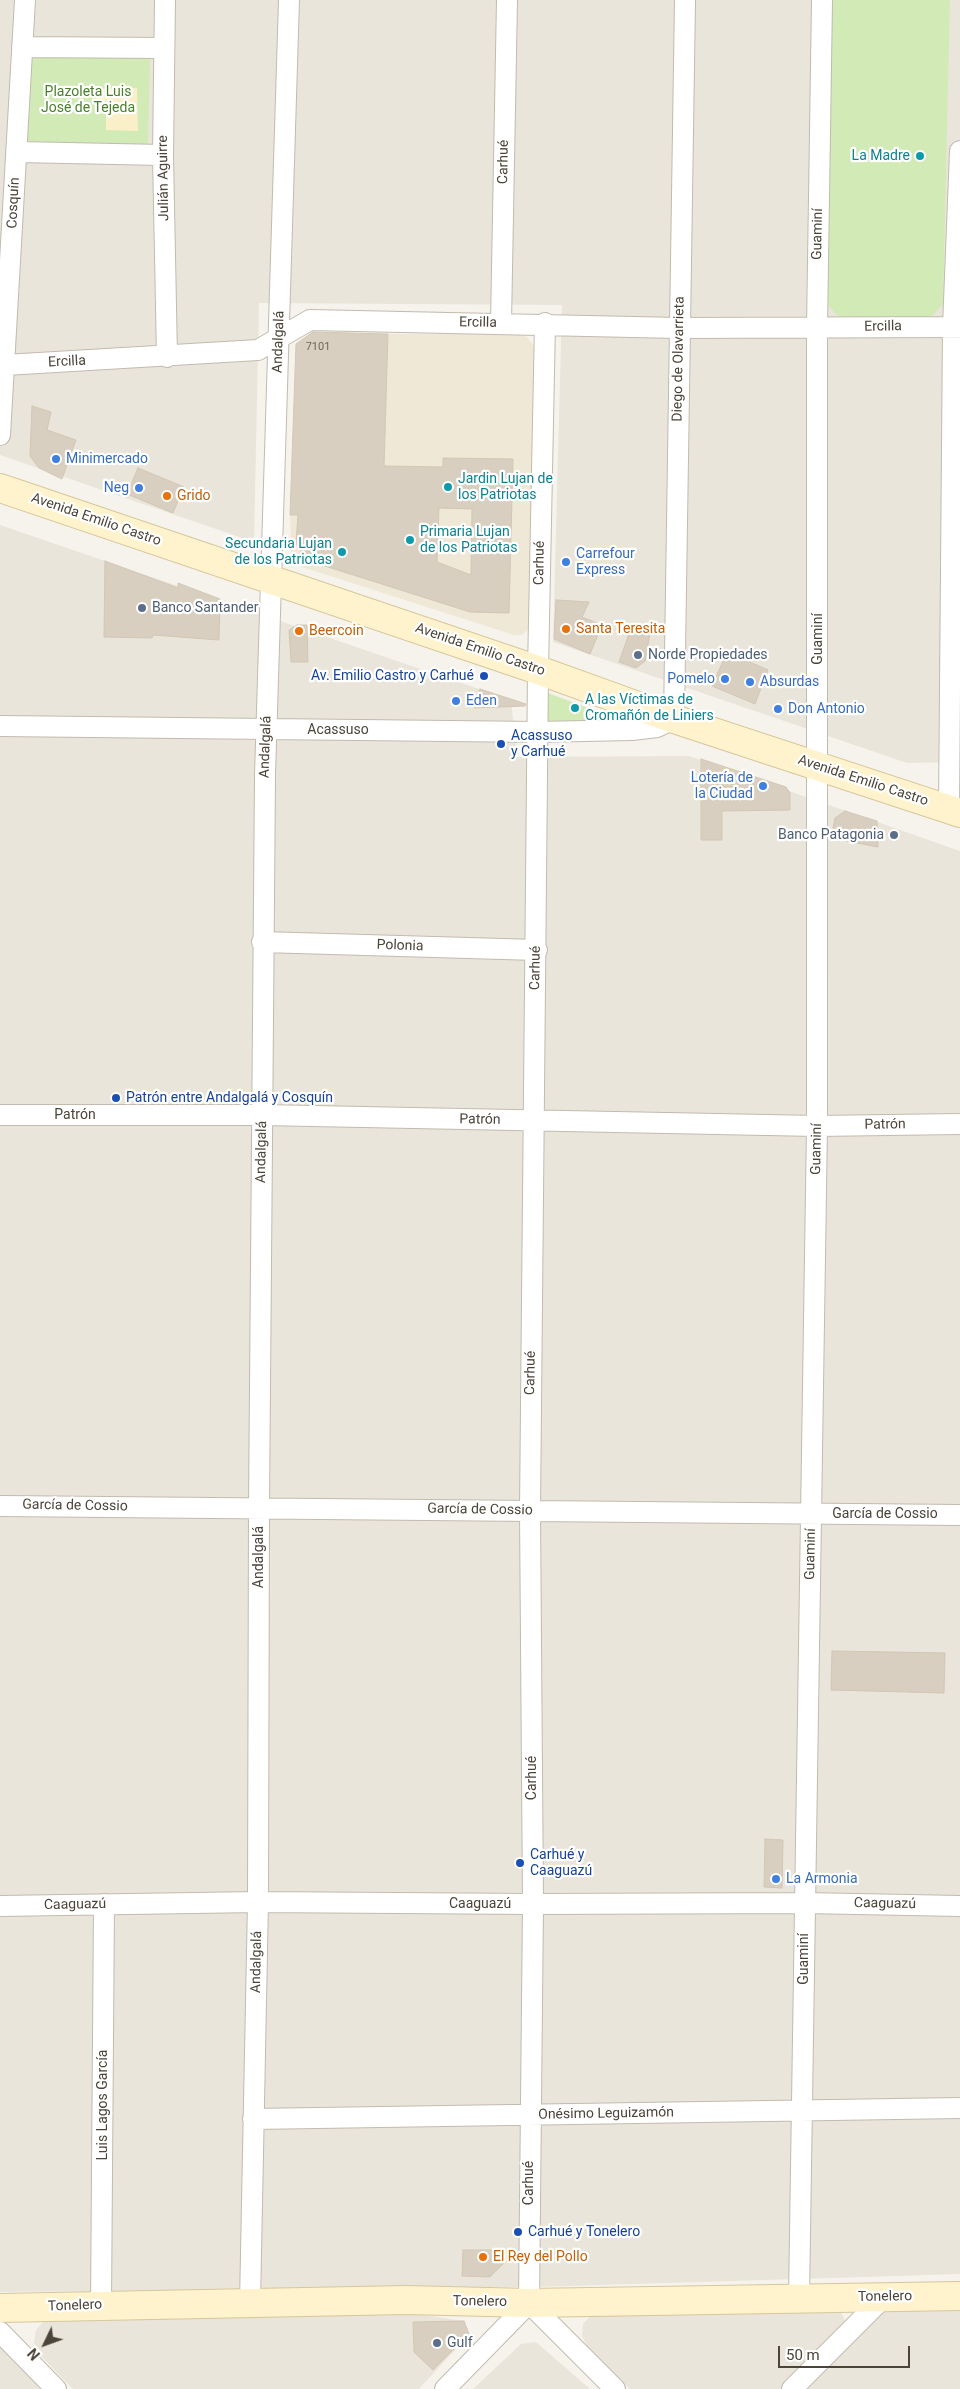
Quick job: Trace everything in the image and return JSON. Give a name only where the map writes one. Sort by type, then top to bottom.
[{"type":"main road","name":"Avenida Emilio Castro","points":[[0,488],[538,670],[674,718],[955,811]]},
{"type":"main road","name":"Tonelero","points":[[0,2308],[406,2300],[529,2303],[960,2296]]},
{"type":"street","name":"Cosquín","points":[[0,435],[18,152],[25,0]]},
{"type":"street","name":"Julián Aguirre","points":[[165,0],[163,156],[167,357]]},
{"type":"street","name":"Andalgalá","points":[[250,2304],[258,1902],[262,942],[270,579],[280,337],[289,0]]},
{"type":"street","name":"Carhué","points":[[502,323],[507,0]]},
{"type":"street","name":"Diego de Olavarrieta","points":[[674,718],[685,0]]},
{"type":"street","name":"Guaminí","points":[[799,2298],[817,1126],[817,328],[822,0]]},
{"type":"street","points":[[22,47],[164,48]]},
{"type":"street","points":[[955,811],[956,327],[960,150]]},
{"type":"street","points":[[18,152],[163,156]]},
{"type":"street","name":"Ercilla","points":[[5,366],[258,350],[310,320],[545,323],[679,328],[956,327]]},
{"type":"street","name":"Carhué","points":[[529,2303],[533,1904],[530,1511],[537,950],[538,670],[545,323]]},
{"type":"street","name":"Acassuso","points":[[0,726],[538,732],[632,730],[656,727],[674,718]]},
{"type":"street","name":"Polonia","points":[[262,942],[537,950]]},
{"type":"street","name":"Patrón","points":[[0,1115],[262,1115],[817,1126],[960,1124]]},
{"type":"street","name":"García de Cossio","points":[[0,1506],[960,1515]]},
{"type":"street","name":"Caaguazú","points":[[0,1906],[258,1902],[804,1903],[960,1906]]},
{"type":"street","name":"Luis Lagos García","points":[[101,2305],[104,1904]]},
{"type":"street","name":"Onésimo Leguizamón","points":[[253,2119],[960,2108]]},
{"type":"street","points":[[792,2389],[884,2297]]},
{"type":"street","points":[[446,2389],[529,2303],[615,2389]]},
{"type":"street","points":[[0,2332],[56,2389]]},
{"type":"shaded area","points":[[0,0],[960,0],[960,762],[907,763],[553,642],[562,305],[259,303],[254,542],[0,455]]},
{"type":"shaded area","points":[[388,334],[517,334],[527,337],[536,348],[531,624],[527,631],[521,635],[514,635],[302,567],[296,563],[291,551],[290,515],[382,518]]},
{"type":"shaded area","points":[[0,525],[511,700],[517,757],[689,756],[960,851],[960,2274],[537,2287],[0,2292]]},
{"type":"shaded area","points":[[960,2305],[960,2389],[804,2389],[883,2310]]},
{"type":"shaded area","points":[[840,2310],[845,2321],[841,2330],[781,2389],[630,2389],[587,2346],[582,2336],[583,2324],[593,2313]]},
{"type":"shaded area","points":[[412,2313],[463,2321],[468,2336],[419,2389],[73,2389],[40,2355],[34,2343],[36,2330],[45,2320]]},
{"type":"shaded area","points":[[536,2342],[590,2389],[473,2389],[521,2344]]},
{"type":"shaded area","points":[[0,2344],[44,2389],[0,2389]]},
{"type":"green space","points":[[832,0],[950,0],[943,304],[933,315],[923,319],[839,317],[825,302]]},
{"type":"green space","name":"Plazoleta Luis José de Tejeda","points":[[33,54],[150,59],[148,146],[27,141]]},
{"type":"green space","points":[[548,693],[623,721],[548,723]]},
{"type":"sand","points":[[137,88],[138,131],[106,130],[106,112],[96,111],[96,89]]},
{"type":"building","points":[[313,332],[388,334],[384,466],[443,467],[443,458],[513,459],[509,613],[470,612],[306,560],[296,544],[298,515],[290,515],[296,344]],"holes":[[[439,508],[472,509],[471,575],[437,562]]]},
{"type":"building","points":[[32,406],[51,412],[47,430],[76,440],[62,479],[39,468],[30,456]]},
{"type":"building","points":[[138,468],[184,487],[173,513],[127,494]]},
{"type":"building","points":[[105,561],[178,588],[178,583],[220,599],[219,640],[153,635],[152,638],[104,637]]},
{"type":"building","points":[[556,600],[589,602],[582,617],[602,625],[590,654],[554,639]]},
{"type":"building","points":[[297,625],[307,625],[308,662],[291,662],[289,630]]},
{"type":"building","points":[[631,628],[651,628],[645,661],[636,668],[619,662]]},
{"type":"building","points":[[727,652],[768,670],[755,704],[712,686]]},
{"type":"building","points":[[480,689],[526,704],[525,706],[474,708]]},
{"type":"building","points":[[701,759],[786,787],[790,793],[790,810],[722,811],[722,840],[701,840]]},
{"type":"building","points":[[845,811],[877,821],[878,847],[831,838],[835,818]]},
{"type":"building","points":[[832,1651],[945,1653],[944,1693],[831,1690]]},
{"type":"building","points":[[765,1839],[783,1840],[782,1888],[764,1887]]},
{"type":"building","name":"El Rey del Pollo","points":[[463,2250],[504,2250],[504,2263],[490,2277],[462,2276]]},
{"type":"building","name":"Gulf","points":[[464,2321],[469,2334],[433,2370],[414,2352],[413,2322]]},
{"type":"place","name":"La Madre","points":[[920,156]]},
{"type":"place","name":"Minimercado","points":[[56,459]]},
{"type":"place","name":"Jardin Lujan de los Patriotas","points":[[448,487]]},
{"type":"place","name":"Neg","points":[[139,488]]},
{"type":"place","name":"Grido","points":[[167,496]]},
{"type":"place","name":"Primaria Lujan de los Patriotas","points":[[410,540]]},
{"type":"place","name":"Secundaria Lujan de los Patriotas","points":[[342,552]]},
{"type":"place","name":"Carrefour Express","points":[[566,562]]},
{"type":"place","name":"Banco Santander","points":[[142,608]]},
{"type":"place","name":"Santa Teresita","points":[[566,629]]},
{"type":"place","name":"Beercoin","points":[[299,631]]},
{"type":"place","name":"Norde Propiedades","points":[[638,655]]},
{"type":"place","name":"Av. Emilio Castro y Carhué","points":[[484,676]]},
{"type":"place","name":"Pomelo","points":[[725,679]]},
{"type":"place","name":"Absurdas","points":[[750,682]]},
{"type":"place","name":"Eden","points":[[456,701]]},
{"type":"place","name":"A las Víctimas de Cromañón de Liniers","points":[[575,708]]},
{"type":"place","name":"Don Antonio","points":[[778,709]]},
{"type":"place","name":"Acassuso y Carhué","points":[[501,744]]},
{"type":"place","name":"Lotería de la Ciudad","points":[[763,786]]},
{"type":"place","name":"Banco Patagonia","points":[[894,835]]},
{"type":"place","name":"Patrón entre Andalgalá y Cosquín","points":[[116,1098]]},
{"type":"place","name":"Carhué y Caaguazú","points":[[520,1863]]},
{"type":"place","name":"La Armonia","points":[[776,1879]]},
{"type":"place","name":"Carhué y Tonelero","points":[[518,2232]]},
{"type":"place","name":"El Rey del Pollo","points":[[483,2257]]},
{"type":"place","name":"Gulf","points":[[437,2343]]}]
